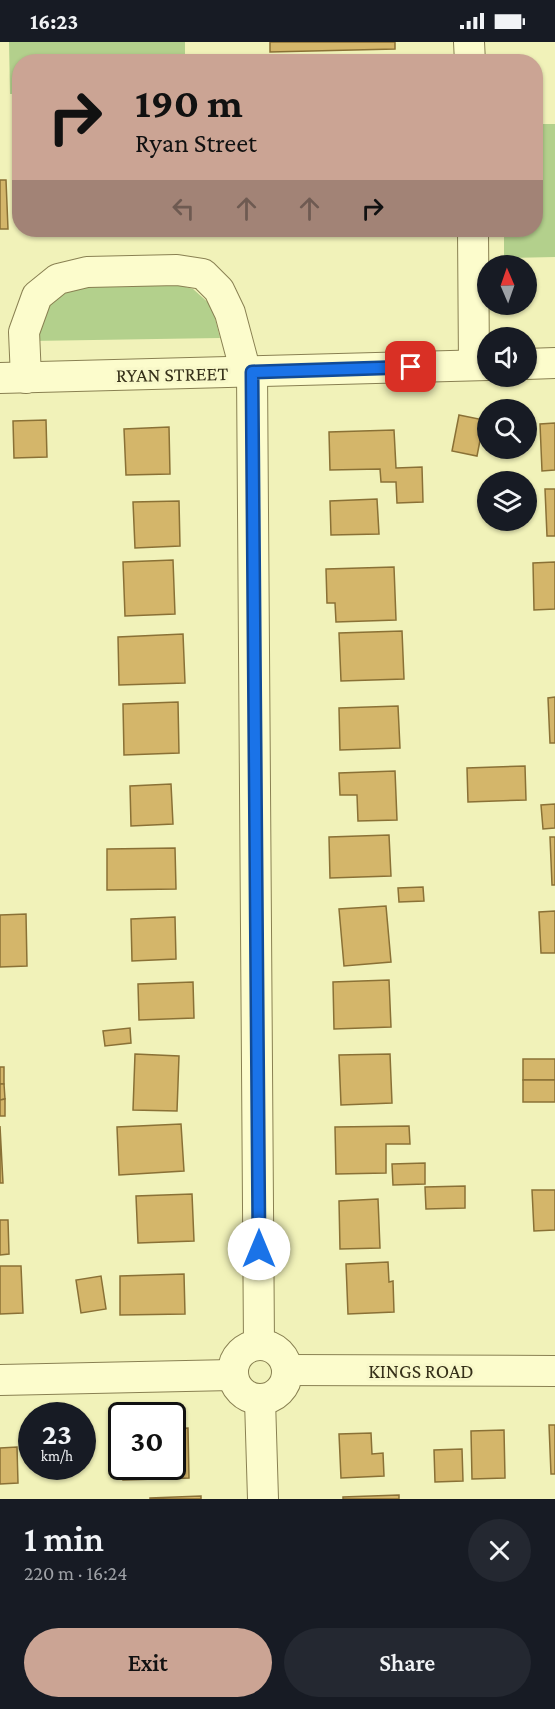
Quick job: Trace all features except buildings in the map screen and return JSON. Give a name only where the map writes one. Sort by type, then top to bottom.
[{"type":"street","points":[[473,237],[479,327]]},
{"type":"street","points":[[13,378],[24,332],[37,296],[58,279],[87,272],[154,270],[177,270],[203,274],[219,290],[230,313],[249,372],[260,1345]]},
{"type":"street","points":[[537,364],[555,363]]},
{"type":"street","name":"RYAN STREET","points":[[13,378],[477,365]]},
{"type":"street","points":[[260,1345],[270,1346],[279,1352],[285,1361],[287,1370],[286,1382],[280,1391],[271,1398],[260,1400],[242,1393],[235,1385],[232,1375],[239,1354],[248,1347],[260,1345]]},
{"type":"street","name":"KINGS ROAD","points":[[287,1370],[555,1371]]},
{"type":"street","points":[[0,1380],[232,1375]]},
{"type":"street","points":[[260,1400],[263,1499]]},
{"type":"green space","points":[[9,42],[185,42],[185,54],[12,54],[12,94],[10,94]]},
{"type":"green space","points":[[543,124],[555,124],[555,257],[504,255],[504,237],[543,237]]},
{"type":"green space","points":[[154,279],[193,289],[212,306],[220,338],[30,341],[33,318],[66,282]]},
{"type":"route","points":[[259,1249],[252,372],[411,367]]}]
